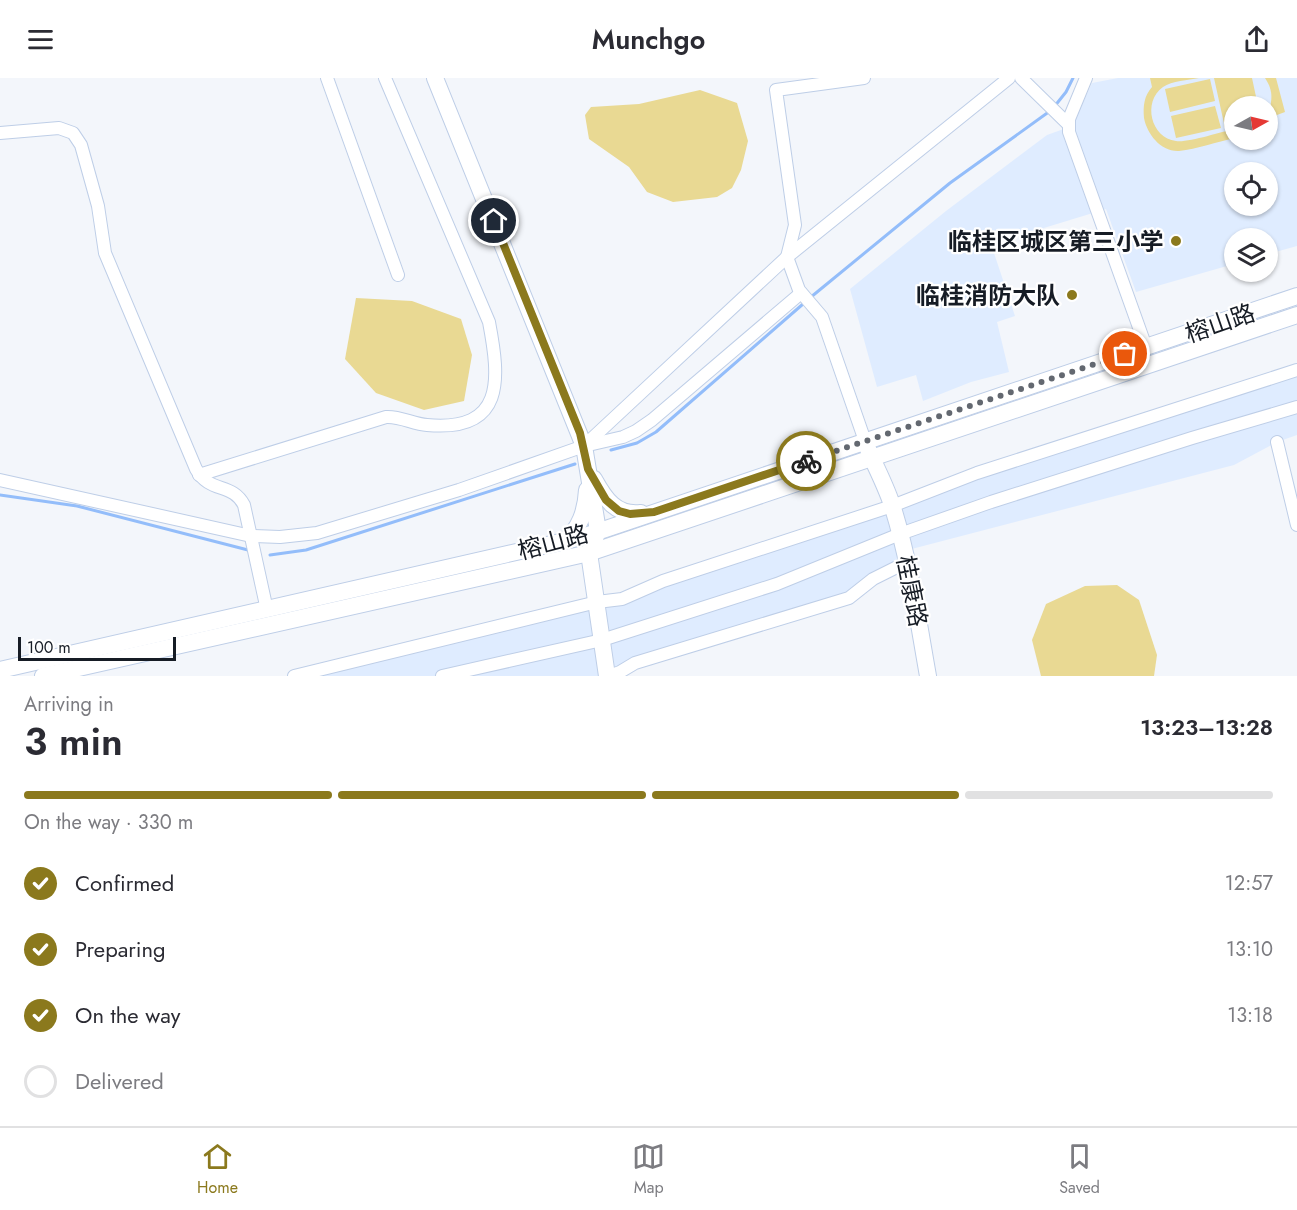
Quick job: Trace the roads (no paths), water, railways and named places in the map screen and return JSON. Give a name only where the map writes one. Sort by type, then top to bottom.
[{"type":"main road","points":[[435,78],[584,446],[598,531],[581,555],[582,562],[591,571],[608,676]]},
{"type":"main road","name":"榕山路","points":[[0,670],[582,537],[1297,296]]},
{"type":"main road","name":"榕山路","points":[[43,676],[581,555],[1297,315]]},
{"type":"main road","name":"桂康路","points":[[865,441],[892,506],[900,534],[928,676]]},
{"type":"main road","points":[[588,469],[606,500],[619,511],[630,514],[654,512]]},
{"type":"main road","points":[[560,542],[571,536],[581,520],[586,500],[588,469]]},
{"type":"main road","points":[[591,571],[597,557],[610,546]]},
{"type":"street","points":[[327,78],[398,275]]},
{"type":"street","points":[[199,475],[386,417],[426,425],[450,425],[472,421],[481,416],[488,407],[496,377],[494,346],[489,322],[385,78]]},
{"type":"street","points":[[864,78],[776,90],[795,225],[787,257],[801,293],[822,317],[865,441]]},
{"type":"street","points":[[584,446],[787,257],[1009,78]]},
{"type":"street","points":[[1021,78],[1068,124]]},
{"type":"street","points":[[1086,78],[1068,124],[1071,140],[1146,347]]},
{"type":"street","points":[[0,133],[59,128],[66,129],[78,138],[98,206],[105,253],[199,475],[207,483],[239,496],[244,505],[267,610]]},
{"type":"street","points":[[0,480],[252,536],[280,537],[317,533],[459,490],[584,446],[623,436],[643,426],[801,293]]},
{"type":"street","points":[[294,676],[597,602],[622,599],[663,581],[892,506],[977,472],[1297,370]]},
{"type":"street","points":[[441,676],[602,640],[777,584],[900,534],[1013,495],[1297,407]]},
{"type":"street","points":[[1277,442],[1297,525]]},
{"type":"street","points":[[608,676],[635,663],[849,598],[873,579],[906,562]]},
{"type":"waterway","points":[[1054,107],[1066,92],[1073,78]]},
{"type":"waterway","points":[[811,297],[950,183],[1050,111]]},
{"type":"waterway","points":[[611,450],[637,443],[656,432],[803,304]]},
{"type":"waterway","points":[[270,555],[306,550],[575,464]]},
{"type":"waterway","points":[[0,495],[77,506],[248,550]]},
{"type":"place","name":"临桂区城区第三小学","points":[[1176,241]]},
{"type":"place","name":"临桂消防大队","points":[[1072,295]]}]
